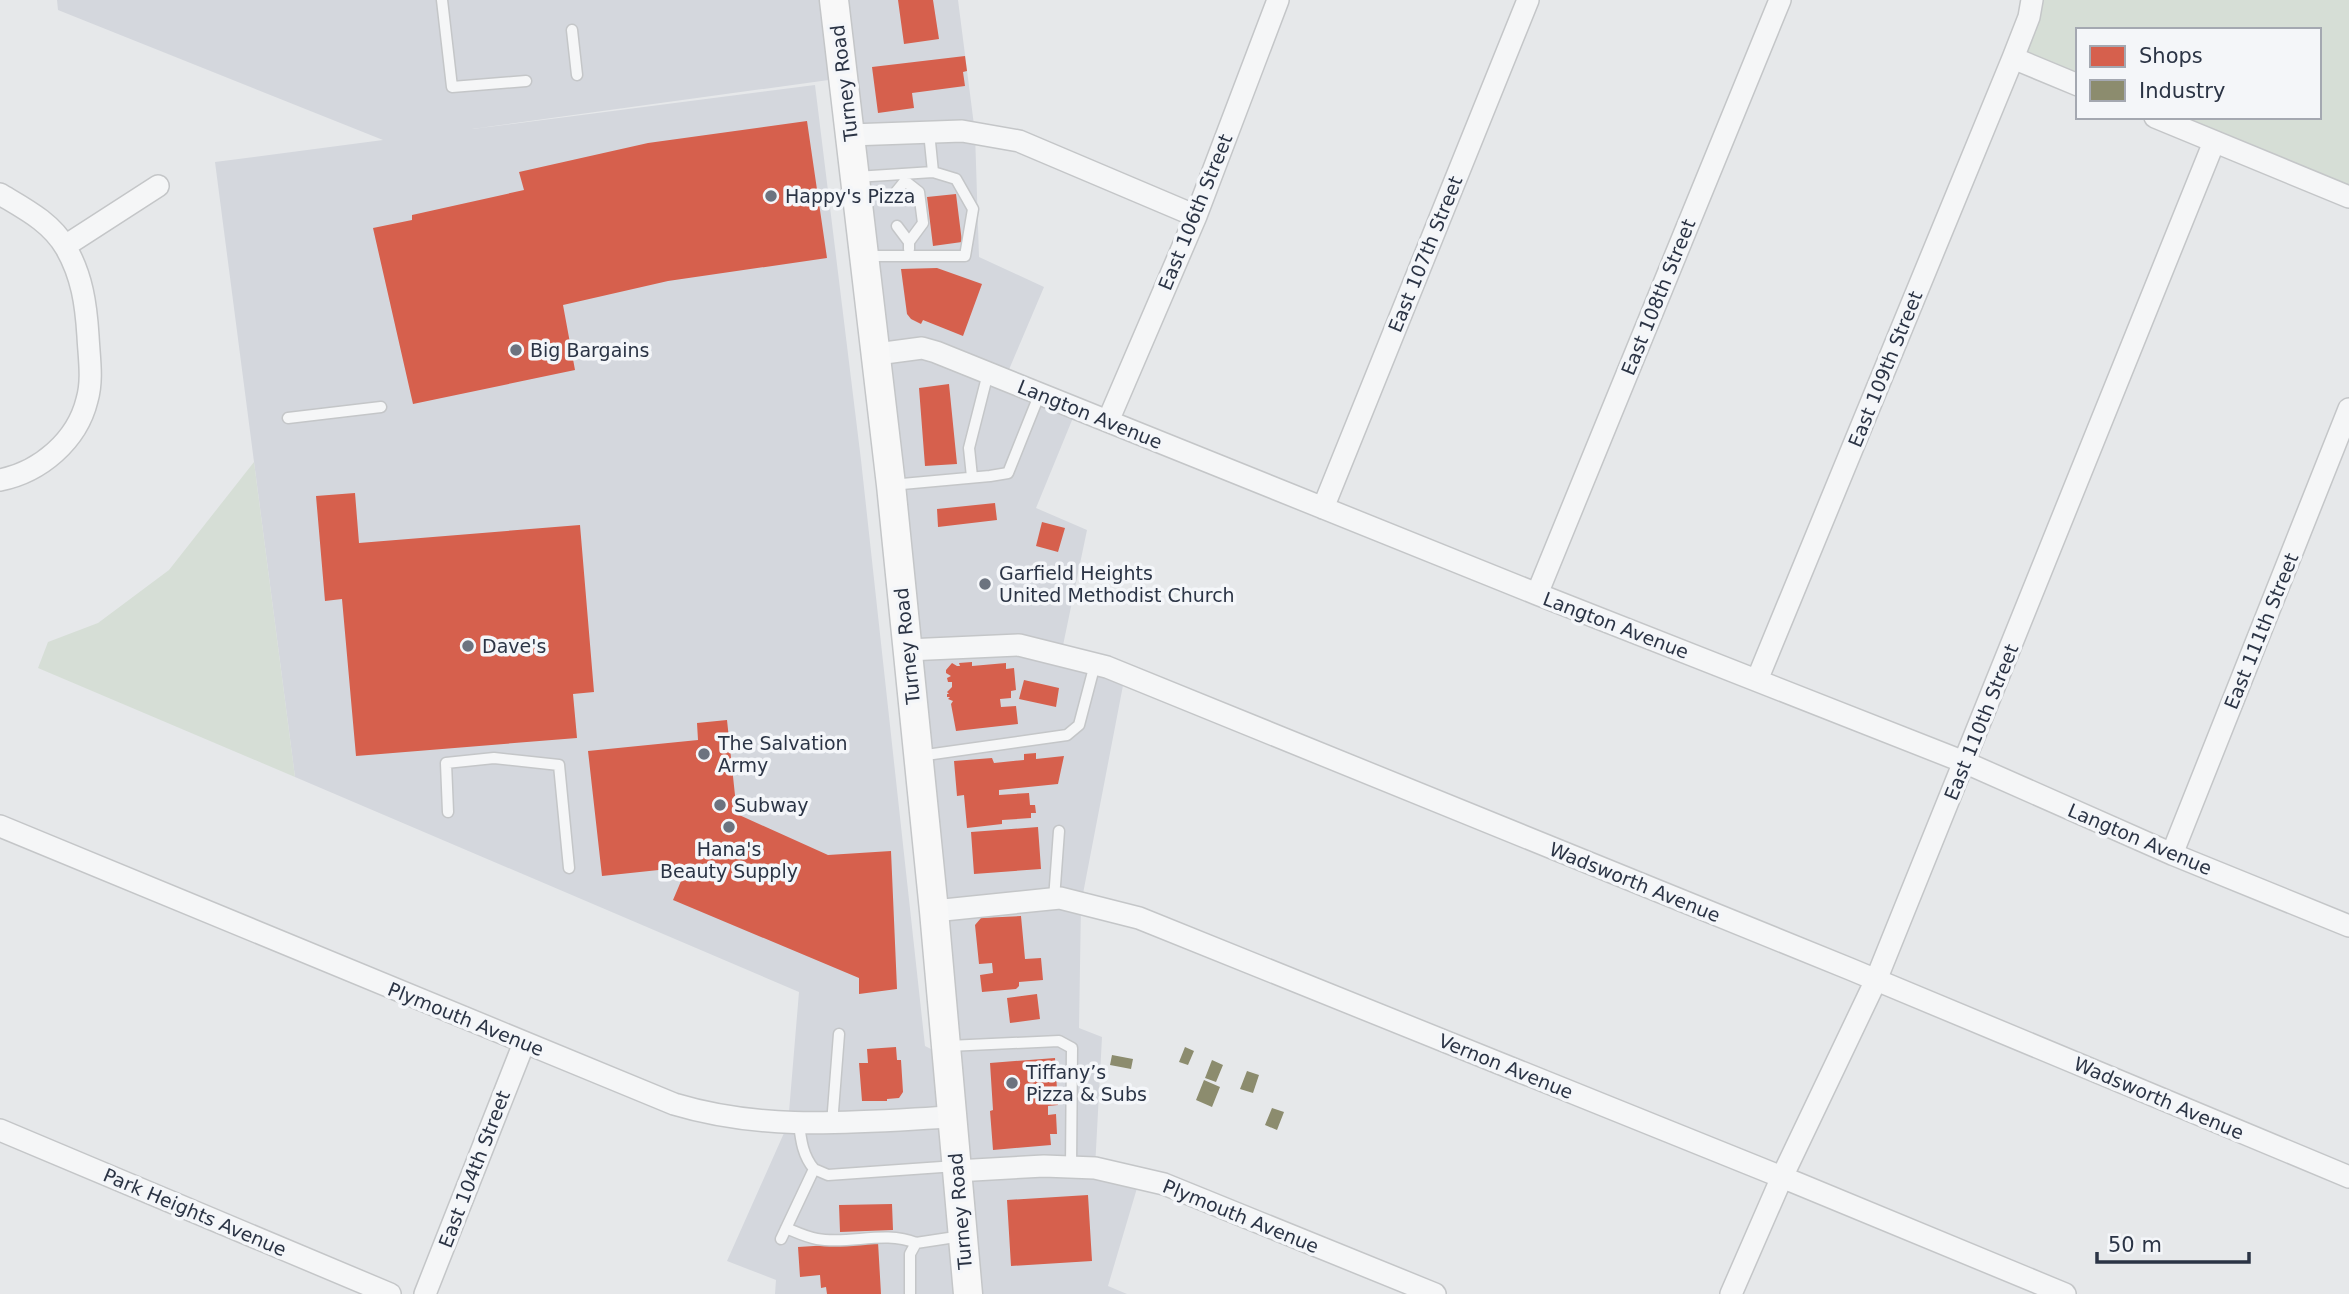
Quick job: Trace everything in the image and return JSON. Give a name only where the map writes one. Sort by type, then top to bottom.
[{"type":"main road","name":"Turney Road","points":[[834,0],[891,485],[934,911],[968,1294]]},
{"type":"street","name":"East 106th Street","points":[[1108,421],[1196,216],[1277,0]]},
{"type":"street","name":"East 107th Street","points":[[1322,508],[1528,0]]},
{"type":"street","name":"East 108th Street","points":[[1536,594],[1780,0]]},
{"type":"street","name":"East 109th Street","points":[[1757,680],[2013,58],[2029,17],[2032,0]]},
{"type":"street","points":[[2013,58],[2076,84]]},
{"type":"street","points":[[2160,119],[2349,197]]},
{"type":"street","points":[[850,135],[962,131],[1019,141],[1196,216]]},
{"type":"street","name":"East 110th Street","points":[[1731,1294],[1782,1177],[1876,980],[2214,142]]},
{"type":"street","points":[[65,246],[158,186]]},
{"type":"street","points":[[0,194],[47,225],[65,246],[85,296],[90,365],[88,399],[77,424],[41,464],[0,480]]},
{"type":"street","name":"Langton Avenue","points":[[877,354],[922,348],[1040,393],[1536,594],[1964,762],[2172,854],[2349,926]]},
{"type":"street","name":"East 111th Street","points":[[2172,854],[2349,409]]},
{"type":"street","name":"Wadsworth Avenue","points":[[907,650],[1018,645],[1107,667],[1876,980],[2349,1177]]},
{"type":"street","name":"Plymouth Avenue","points":[[0,826],[653,1096],[694,1110],[750,1121],[799,1124],[951,1117]]},
{"type":"street","name":"Vernon Avenue","points":[[934,911],[1060,898],[1139,918],[2066,1294]]},
{"type":"street","name":"East 104th Street","points":[[425,1294],[524,1043]]},
{"type":"street","name":"Park Heights Avenue","points":[[0,1129],[390,1294]]},
{"type":"street","name":"Plymouth Avenue","points":[[956,1169],[1044,1166],[1095,1168],[1164,1184],[1435,1294]]},
{"type":"lane","points":[[442,0],[452,87],[526,81]]},
{"type":"lane","points":[[572,30],[577,75]]},
{"type":"lane","points":[[929,132],[933,172]]},
{"type":"lane","points":[[855,177],[905,178],[933,172],[956,179],[973,209],[965,256],[866,256]]},
{"type":"lane","points":[[896,192],[905,178]]},
{"type":"lane","points":[[905,178],[919,192],[923,223],[909,242]]},
{"type":"lane","points":[[898,226],[909,242],[910,255]]},
{"type":"lane","points":[[972,477],[969,448],[988,373]]},
{"type":"lane","points":[[891,485],[1008,473],[1040,393]]},
{"type":"lane","points":[[288,418],[381,407]]},
{"type":"lane","points":[[918,756],[1068,735],[1079,725],[1095,664]]},
{"type":"lane","points":[[448,812],[446,763],[494,758],[559,765],[569,868]]},
{"type":"lane","points":[[1054,899],[1059,831]]},
{"type":"lane","points":[[832,1124],[839,1034]]},
{"type":"lane","points":[[945,1046],[1059,1041],[1072,1048],[1070,1167]]},
{"type":"lane","points":[[799,1124],[807,1161],[814,1169],[828,1175],[956,1169]]},
{"type":"lane","points":[[814,1169],[783,1233],[815,1239],[888,1237],[916,1242],[962,1236]]},
{"type":"lane","points":[[910,1294],[910,1254],[916,1242]]},
{"type":"shaded area","points":[[57,0],[958,0],[975,133],[979,257],[1044,287],[1005,379],[1077,408],[1036,508],[1087,530],[1061,655],[1125,675],[1081,904],[1079,1028],[1102,1037],[1095,1168],[1140,1178],[1108,1286],[1127,1294],[775,1294],[776,1280],[727,1261],[788,1124],[799,992],[295,777],[215,162],[383,140],[58,10]],"holes":[[[843,78],[945,1056],[925,1046],[861,460],[815,85],[472,129]]]},
{"type":"shaded area","points":[[2032,0],[2349,0],[2349,197],[2160,119],[2321,119],[2321,28],[2076,28],[2076,84],[2013,58]]},
{"type":"shaded area","points":[[254,462],[295,777],[38,668],[48,642],[98,623],[169,570]]},
{"type":"building: Shops","points":[[898,0],[933,0],[939,39],[904,44]]},
{"type":"building: Shops","points":[[965,56],[965,86],[912,93],[914,108],[878,113],[872,67]]},
{"type":"building: Shops","points":[[807,121],[827,258],[668,281],[563,305],[575,370],[413,404],[373,228],[412,220],[412,215],[524,190],[519,172],[648,143]]},
{"type":"building: Shops","points":[[956,194],[962,242],[933,246],[927,197]]},
{"type":"building: Shops","points":[[937,268],[982,284],[963,336],[923,320],[921,324],[907,314],[901,269]]},
{"type":"building: Shops","points":[[949,384],[957,464],[925,466],[919,388]]},
{"type":"building: Shops","name":"Dave's","points":[[355,493],[359,543],[580,525],[594,692],[573,694],[577,738],[356,756],[342,599],[325,601],[316,496]]},
{"type":"building: Shops","points":[[995,503],[997,520],[938,527],[937,509]]},
{"type":"building: Shops","points":[[1042,522],[1065,528],[1058,552],[1036,546]]},
{"type":"building: Shops","points":[[972,662],[972,666],[1006,663],[1006,669],[1014,668],[1016,690],[1011,691],[1011,698],[1000,699],[1001,707],[1016,706],[1018,724],[956,731],[951,704],[953,701],[947,697],[952,682],[948,682],[947,678],[951,676],[946,670],[952,663],[960,666],[959,663]]},
{"type":"building: Shops","points":[[1024,680],[1059,688],[1056,707],[1019,699]]},
{"type":"building: Shops","points":[[727,720],[737,814],[828,855],[891,851],[897,989],[859,994],[859,978],[673,900],[687,867],[602,876],[588,751],[698,740],[697,723]]},
{"type":"building: Shops","points":[[1036,753],[1036,759],[1064,756],[1058,784],[999,790],[999,795],[1029,793],[1030,805],[1035,805],[1036,813],[1031,813],[1031,818],[1002,820],[1002,824],[967,828],[964,795],[957,796],[954,761],[992,758],[994,763],[1024,760],[1024,754]]},
{"type":"building: Shops","points":[[1038,827],[1041,869],[974,874],[971,832]]},
{"type":"building: Shops","points":[[1021,916],[1025,959],[1041,958],[1043,980],[1019,982],[1016,989],[982,992],[980,975],[993,973],[992,963],[979,964],[975,925],[981,918]]},
{"type":"building: Shops","points":[[1037,994],[1040,1019],[1010,1023],[1007,998]]},
{"type":"building: Shops","points":[[896,1047],[897,1060],[901,1060],[903,1092],[899,1098],[887,1101],[862,1101],[859,1063],[868,1063],[867,1049]]},
{"type":"building: Shops","points":[[1055,1058],[1058,1105],[1048,1106],[1048,1115],[1056,1114],[1057,1134],[1050,1134],[1051,1145],[993,1150],[990,1063]]},
{"type":"building: Shops","points":[[1088,1195],[1092,1261],[1011,1266],[1007,1200]]},
{"type":"building: Shops","points":[[892,1204],[893,1230],[840,1232],[839,1205]]},
{"type":"building: Shops","points":[[878,1242],[881,1294],[827,1294],[826,1287],[821,1288],[820,1275],[800,1277],[798,1247]]},
{"type":"building: Industry","points":[[1185,1047],[1194,1051],[1188,1065],[1179,1062]]},
{"type":"building: Industry","points":[[1112,1055],[1133,1059],[1131,1069],[1110,1065]]},
{"type":"building: Industry","points":[[1212,1060],[1223,1065],[1216,1082],[1205,1078]]},
{"type":"building: Industry","points":[[1247,1071],[1259,1075],[1253,1093],[1240,1089]]},
{"type":"building: Industry","points":[[1204,1080],[1220,1087],[1212,1107],[1196,1100]]},
{"type":"building: Industry","points":[[1272,1108],[1284,1112],[1277,1130],[1265,1125]]},
{"type":"place","name":"Happy's Pizza","points":[[771,196]]},
{"type":"place","name":"Big Bargains","points":[[516,350]]},
{"type":"place","name":"Garfield Heights United Methodist Church","points":[[985,584]]},
{"type":"place","name":"Dave's","points":[[468,646]]},
{"type":"place","name":"The Salvation Army","points":[[704,754]]},
{"type":"place","name":"Subway","points":[[720,805]]},
{"type":"place","name":"Hana's Beauty Supply","points":[[729,827]]},
{"type":"place","name":"Tiffany’s Pizza & Subs","points":[[1012,1083]]}]
